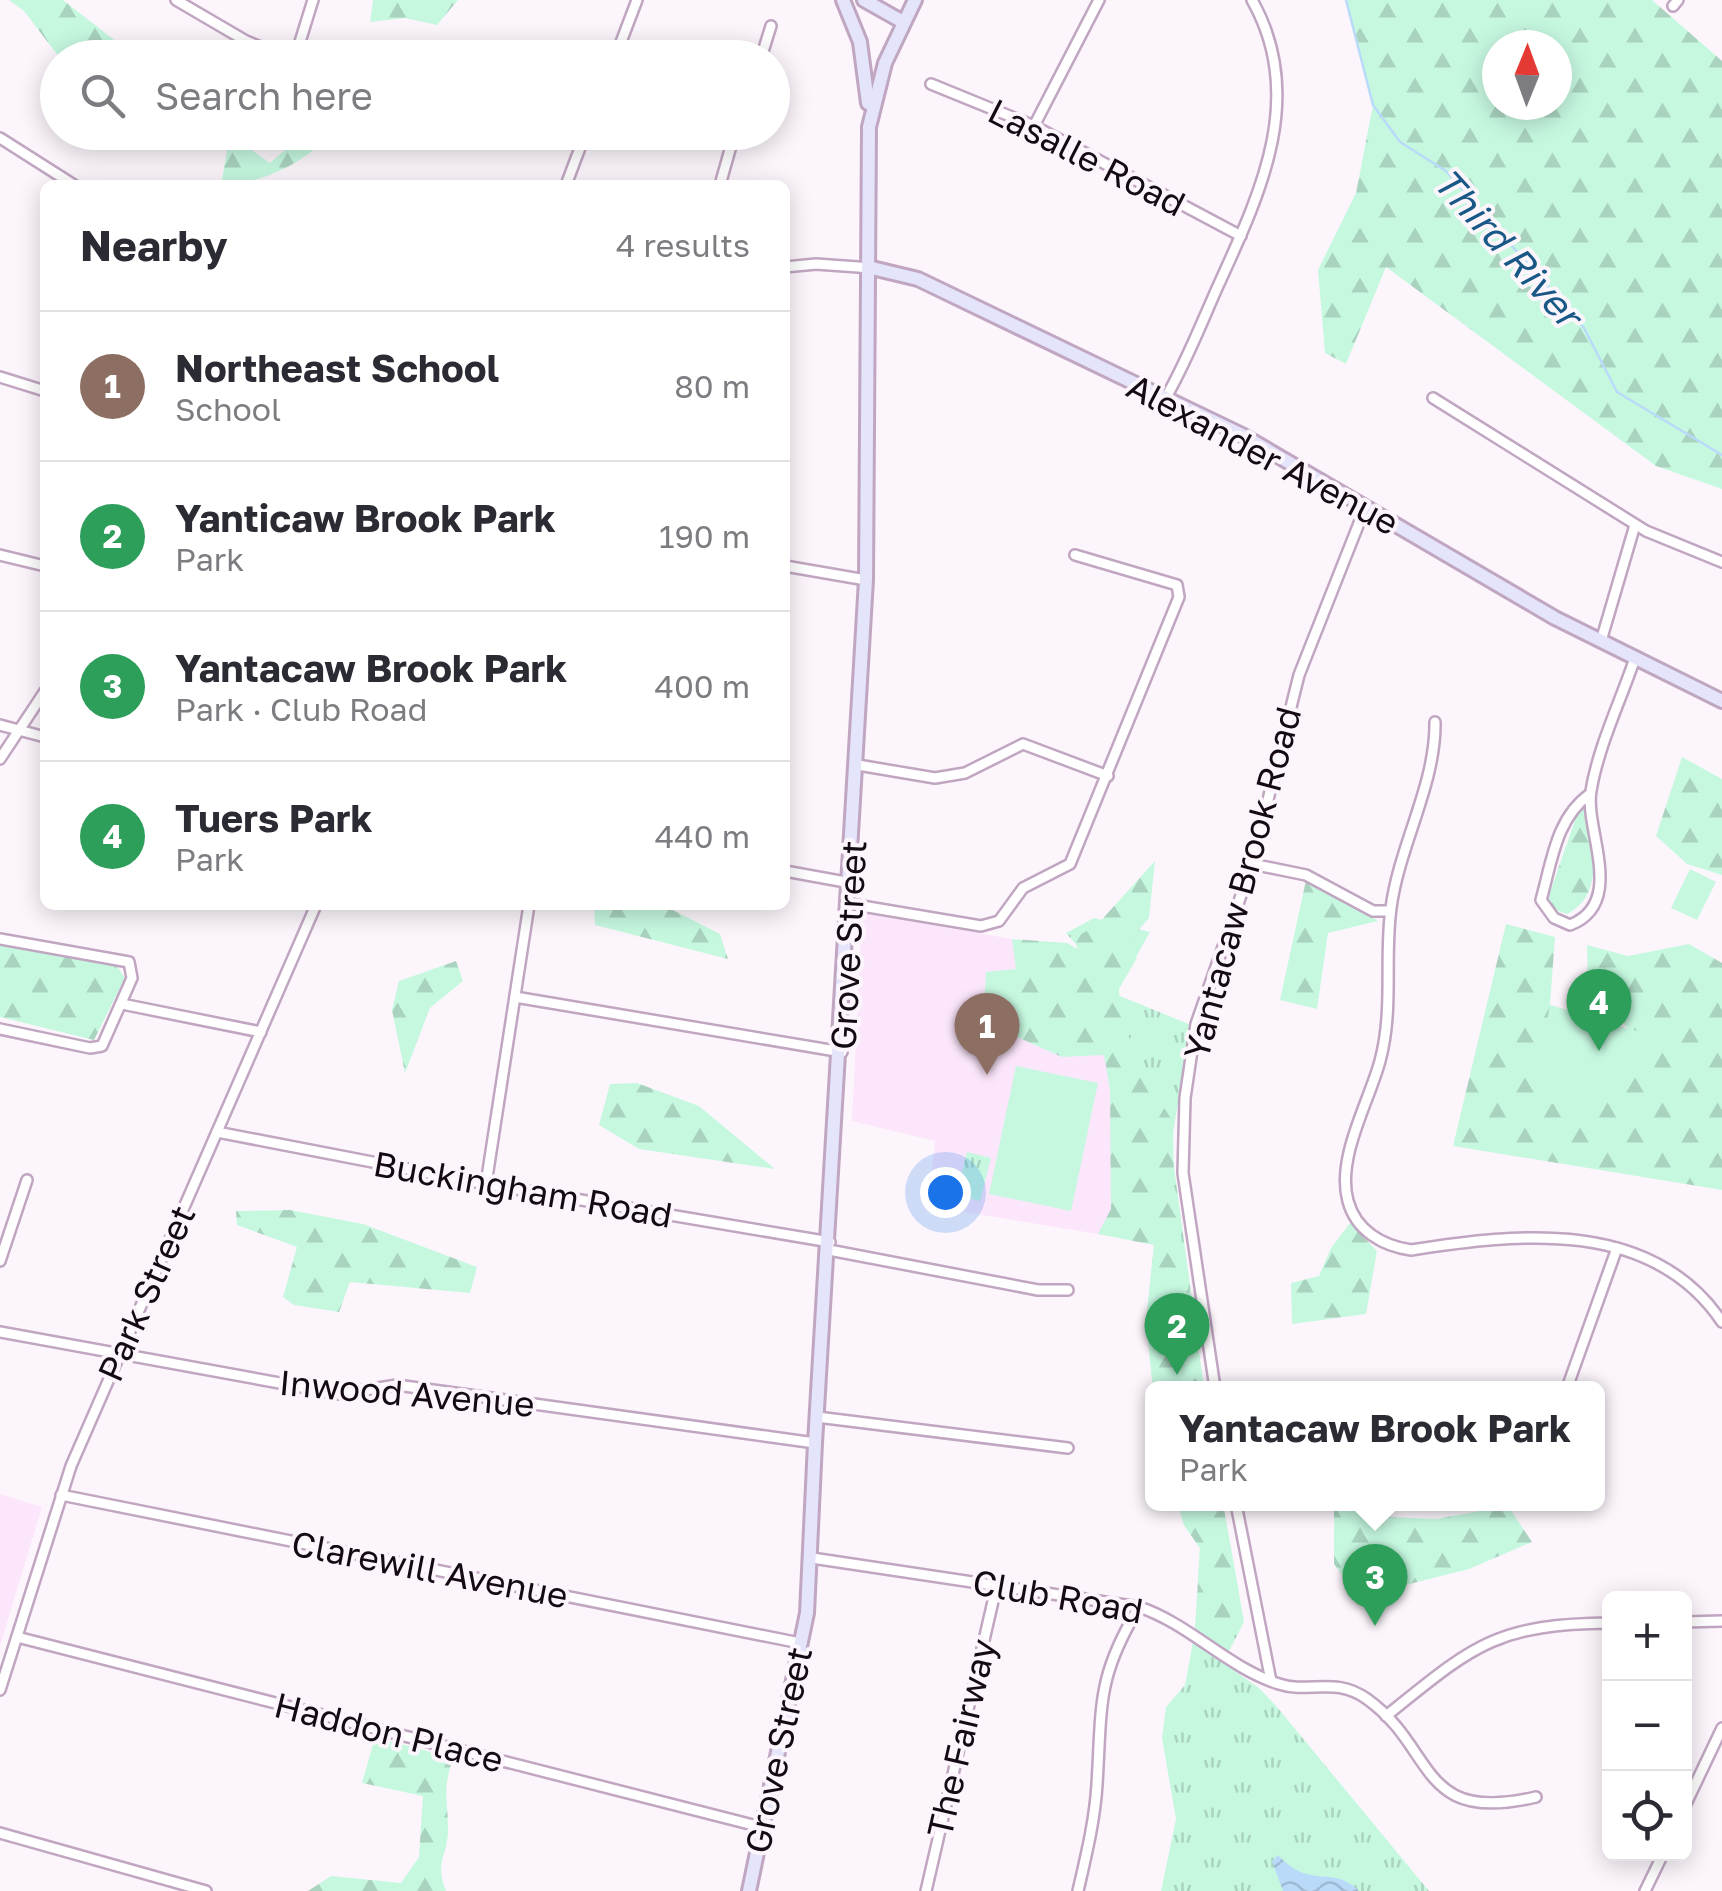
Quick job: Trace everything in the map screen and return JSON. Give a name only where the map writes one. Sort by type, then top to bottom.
[{"type":"main road","points":[[843,0],[860,42],[870,127]]},
{"type":"main road","points":[[864,0],[903,22]]},
{"type":"main road","name":"Grove Street","points":[[749,1891],[800,1643],[812,1558],[815,1443],[842,1052],[866,580],[872,268],[870,127],[880,77],[915,0]]},
{"type":"main road","name":"Alexander Avenue","points":[[872,268],[918,279],[1242,435],[1601,641],[1722,701]]},
{"type":"street","points":[[176,0],[244,40]]},
{"type":"street","points":[[301,40],[313,0]]},
{"type":"street","points":[[622,40],[638,0]]},
{"type":"street","points":[[1034,126],[1099,0]]},
{"type":"street","points":[[1165,399],[1241,236],[1272,154],[1278,112],[1274,51],[1252,0]]},
{"type":"street","points":[[767,40],[772,26]]},
{"type":"street","name":"Lasalle Road","points":[[931,84],[1034,126],[1241,236]]},
{"type":"street","points":[[0,138],[66,180]]},
{"type":"street","points":[[568,180],[580,150]]},
{"type":"street","points":[[721,180],[730,150]]},
{"type":"street","name":"Alexander Avenue","points":[[790,267],[816,264],[872,268]]},
{"type":"street","points":[[0,377],[40,389]]},
{"type":"street","points":[[1433,398],[1635,525],[1722,562]]},
{"type":"street","name":"Yantacaw Brook Road","points":[[1214,1381],[1182,1173],[1186,1098],[1196,1024],[1252,864],[1299,675],[1365,508]]},
{"type":"street","points":[[1601,641],[1635,525]]},
{"type":"street","points":[[0,555],[40,565]]},
{"type":"street","points":[[850,904],[981,926],[999,921],[1023,888],[1070,864],[1179,597],[1177,585],[1074,555]]},
{"type":"street","points":[[790,567],[866,580]]},
{"type":"street","points":[[1590,794],[1573,806],[1559,834],[1541,900],[1554,918],[1570,925],[1582,920],[1594,905],[1602,860],[1590,794],[1635,658]]},
{"type":"street","points":[[0,758],[40,697]]},
{"type":"street","points":[[1435,722],[1435,743],[1398,864],[1390,911],[1390,1008],[1381,1059],[1346,1172],[1352,1212],[1376,1240],[1394,1248],[1411,1250],[1527,1235],[1616,1248],[1676,1275],[1722,1322]]},
{"type":"street","points":[[0,724],[40,736]]},
{"type":"street","points":[[858,765],[935,778],[965,772],[1023,744],[1108,776]]},
{"type":"street","points":[[1252,864],[1306,875],[1374,911],[1390,911]]},
{"type":"street","points":[[790,872],[851,883]]},
{"type":"street","name":"Park Street","points":[[0,1690],[60,1495],[314,910]]},
{"type":"street","points":[[486,1184],[529,910]]},
{"type":"street","points":[[0,939],[129,962],[132,978],[102,1046],[90,1048],[0,1029]]},
{"type":"street","points":[[515,997],[842,1052]]},
{"type":"street","points":[[122,1004],[261,1032]]},
{"type":"street","name":"Buckingham Road","points":[[218,1132],[830,1246],[1038,1290],[1068,1290]]},
{"type":"street","points":[[0,1260],[27,1180]]},
{"type":"street","points":[[1570,1381],[1616,1248]]},
{"type":"street","name":"Inwood Avenue","points":[[0,1332],[340,1394],[396,1385],[815,1443]]},
{"type":"street","points":[[817,1417],[1068,1448]]},
{"type":"street","name":"Clarewill Avenue","points":[[60,1495],[800,1643]]},
{"type":"street","points":[[1237,1511],[1271,1681]]},
{"type":"street","name":"Club Road","points":[[812,1558],[1139,1607],[1160,1614],[1282,1686],[1323,1683],[1350,1690],[1386,1716],[1430,1779],[1454,1795],[1495,1805],[1536,1797]]},
{"type":"street","name":"The Fairway","points":[[926,1891],[997,1584]]},
{"type":"street","points":[[1078,1891],[1097,1786],[1102,1686],[1118,1641],[1139,1607]]},
{"type":"street","points":[[1692,1622],[1722,1621]]},
{"type":"street","points":[[1386,1716],[1461,1656],[1504,1633],[1602,1623]]},
{"type":"street","name":"Haddon Place","points":[[17,1637],[761,1827]]},
{"type":"street","points":[[1692,1791],[1722,1728]]},
{"type":"street","points":[[0,1833],[206,1891]]},
{"type":"street","points":[[1645,1891],[1660,1861]]},
{"type":"shaded area","points":[[862,913],[1012,939],[1118,1045],[1128,1239],[928,1206],[935,1141],[852,1121]]},
{"type":"shaded area","points":[[0,1494],[42,1507],[0,1646]]},
{"type":"green space","points":[[9,0],[63,0],[114,40],[46,40],[24,11]]},
{"type":"green space","points":[[373,0],[458,0],[437,25],[405,18],[370,22]]},
{"type":"green space","points":[[1346,0],[1652,0],[1722,61],[1722,489],[1656,466],[1386,267],[1346,364],[1325,353],[1318,270],[1356,193],[1373,105]]},
{"type":"green space","points":[[252,150],[270,163],[285,150],[314,150],[281,170],[254,180],[222,180],[227,151]]},
{"type":"green space","points":[[1682,757],[1722,779],[1722,875],[1687,864],[1656,836]]},
{"type":"green space","points":[[1580,806],[1587,807],[1594,867],[1587,895],[1567,914],[1552,909],[1547,901]]},
{"type":"green space","points":[[1155,861],[1149,918],[1129,941],[1137,958],[1119,989],[1120,1010],[1139,1067],[1173,1122],[1174,1191],[1203,1381],[1152,1381],[1146,1322],[1154,1245],[1098,1234],[1111,1209],[1110,1090],[1104,1055],[1062,1057],[983,1022],[986,972],[1016,969],[1012,939],[1067,943],[1078,949],[1073,938],[1095,927]]},
{"type":"green space","points":[[1690,869],[1716,882],[1697,920],[1671,908]]},
{"type":"green space","points":[[1306,880],[1341,896],[1378,921],[1328,933],[1317,1009],[1280,1000]]},
{"type":"green space","points":[[594,910],[673,910],[720,934],[728,959],[595,925]]},
{"type":"green space","points":[[1094,918],[1150,932],[1115,994],[1191,1025],[1171,1145],[1203,1381],[1152,1381],[1146,1322],[1154,1245],[1118,1045],[1082,951],[1066,933]]},
{"type":"green space","points":[[1506,924],[1555,937],[1550,1005],[1650,1036],[1629,1029],[1588,990],[1587,945],[1628,956],[1689,944],[1722,963],[1722,1190],[1453,1146]]},
{"type":"green space","points":[[0,944],[117,966],[125,978],[94,1040],[0,1017]]},
{"type":"green space","points":[[456,961],[463,981],[430,1008],[405,1073],[392,1010],[399,981]]},
{"type":"green space","points":[[1550,1005],[1650,1035],[1631,1071],[1598,1100],[1572,1107],[1533,1099]]},
{"type":"green space","points":[[1016,1066],[1098,1083],[1071,1211],[989,1194]]},
{"type":"green space","points":[[637,1083],[699,1106],[775,1169],[639,1149],[599,1125],[610,1084]]},
{"type":"green space","points":[[967,1152],[991,1158],[980,1201],[956,1195]]},
{"type":"green space","points":[[290,1210],[363,1224],[477,1267],[470,1293],[350,1282],[339,1312],[294,1305],[283,1297],[297,1247],[237,1225],[236,1211]]},
{"type":"green space","points":[[1350,1223],[1377,1251],[1366,1314],[1292,1324],[1291,1283],[1319,1276],[1331,1248]]},
{"type":"green space","points":[[1180,1511],[1224,1511],[1244,1622],[1223,1663],[1259,1688],[1277,1707],[1429,1891],[1161,1891],[1176,1819],[1162,1738],[1166,1707],[1185,1685],[1195,1631],[1200,1548],[1184,1525]]},
{"type":"green space","points":[[1180,1511],[1224,1511],[1239,1593],[1226,1606],[1235,1628],[1227,1640],[1195,1631],[1200,1548],[1184,1525]]},
{"type":"green space","points":[[1334,1511],[1436,1519],[1480,1511],[1511,1511],[1532,1542],[1469,1569],[1358,1597],[1334,1564]]},
{"type":"green space","points":[[375,1737],[453,1758],[441,1866],[446,1891],[308,1891],[331,1876],[401,1883],[419,1857],[423,1796],[362,1783]]},
{"type":"water","points":[[1278,1855],[1301,1872],[1340,1879],[1359,1891],[1283,1891],[1272,1861]]},
{"type":"waterway","name":"Third River","points":[[1346,0],[1373,105],[1400,142],[1446,171],[1584,328],[1617,392],[1722,455]]},
{"type":"place","name":"Tuers Park","points":[[1599,1051]]},
{"type":"place","name":"Northeast School","points":[[987,1075]]},
{"type":"place","name":"Yanticaw Brook Park","points":[[1177,1375]]},
{"type":"place","name":"Yantacaw Brook Park","points":[[1375,1626]]}]
